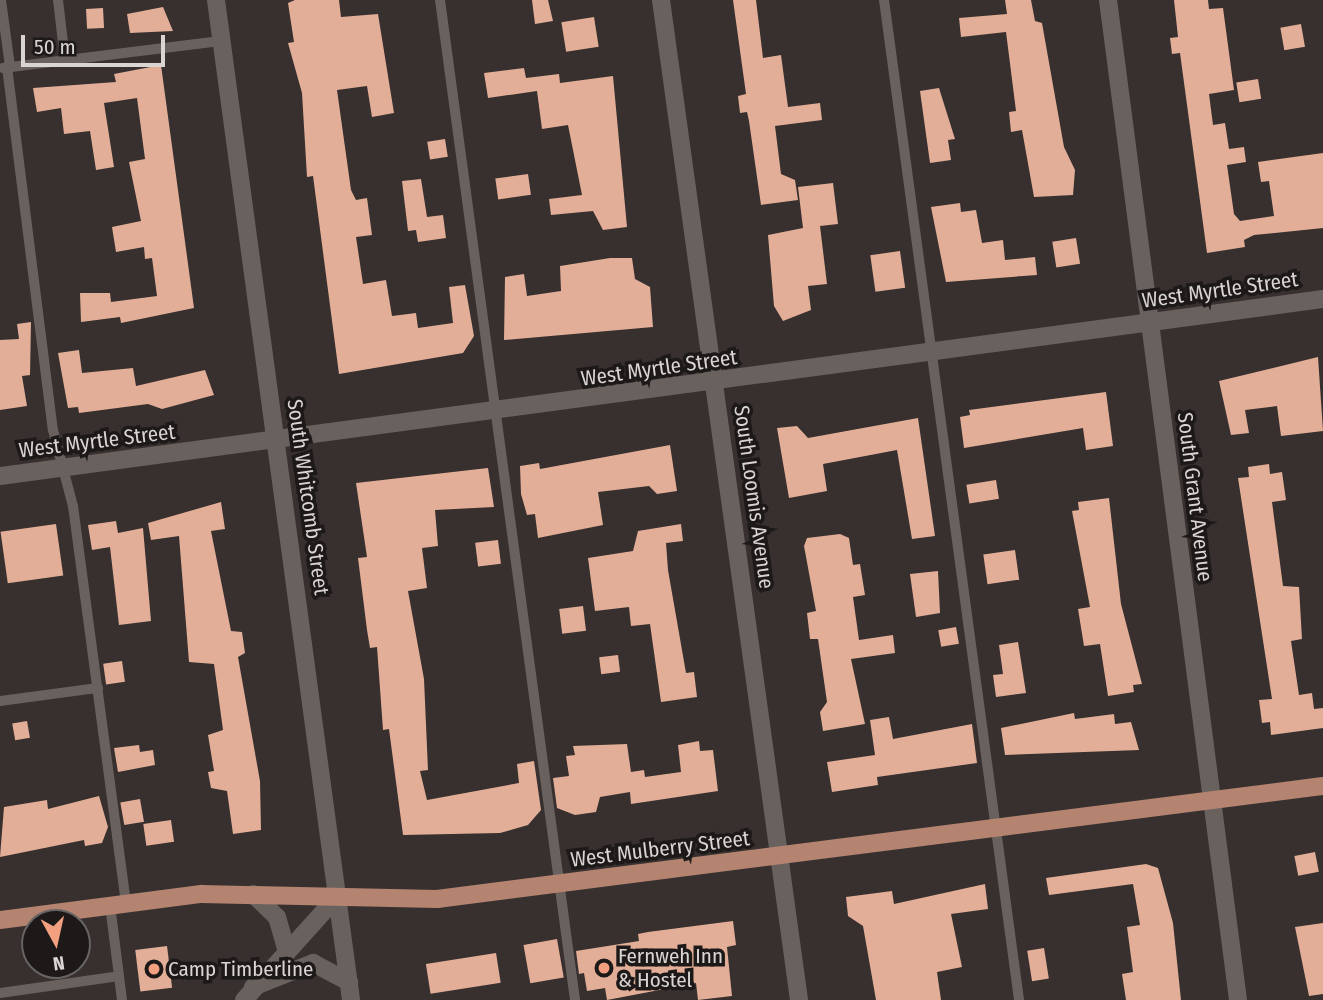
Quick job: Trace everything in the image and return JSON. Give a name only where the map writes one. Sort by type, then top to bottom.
[{"type":"main road","name":"West Mulberry Street","points":[[0,920],[118,904],[253,894],[334,900],[437,899],[1323,786]]},
{"type":"street","name":"South Whitcomb Street","points":[[216,0],[279,442],[334,900],[350,991]]},
{"type":"street","name":"South Loomis Avenue","points":[[661,0],[716,383],[799,1000]]},
{"type":"street","name":"South Grant Avenue","points":[[1108,0],[1238,1000]]},
{"type":"street","name":"West Myrtle Street","points":[[0,476],[496,413],[1323,299]]},
{"type":"street","points":[[253,894],[277,917],[286,949]]},
{"type":"street","points":[[248,994],[286,949],[334,900]]},
{"type":"street","points":[[248,994],[313,963],[350,991]]},
{"type":"lane","points":[[1,0],[5,67],[53,430],[64,468],[98,688],[118,904],[122,1000]]},
{"type":"lane","points":[[58,0],[65,60]]},
{"type":"lane","points":[[440,0],[575,1000]]},
{"type":"lane","points":[[884,0],[1019,1000]]},
{"type":"lane","points":[[5,67],[220,41]]},
{"type":"lane","points":[[0,701],[98,688]]},
{"type":"lane","points":[[0,993],[119,976]]},
{"type":"building","points":[[295,0],[339,0],[341,17],[378,14],[394,113],[372,117],[367,86],[337,90],[351,190],[356,200],[367,198],[372,235],[356,237],[363,284],[386,280],[392,316],[416,313],[418,328],[453,323],[449,287],[465,285],[474,336],[463,353],[339,374],[313,176],[307,177],[302,93],[288,43],[294,42],[288,3]]},
{"type":"building","points":[[532,0],[548,0],[553,21],[535,24]]},
{"type":"building","points":[[733,0],[756,0],[763,58],[781,55],[788,107],[820,103],[822,120],[775,126],[781,174],[795,180],[798,200],[761,205],[747,112],[740,113],[738,96],[746,94]]},
{"type":"building","points":[[1005,0],[1031,0],[1035,21],[1042,23],[1064,147],[1075,170],[1073,195],[1034,197],[1022,130],[1011,132],[1009,112],[1016,111],[1006,32],[961,37],[959,18],[1007,14]]},
{"type":"building","points":[[1174,0],[1208,0],[1209,9],[1223,8],[1234,90],[1209,94],[1213,125],[1225,123],[1229,149],[1244,147],[1246,162],[1227,165],[1234,214],[1240,221],[1274,216],[1269,181],[1261,182],[1258,162],[1323,153],[1323,228],[1254,235],[1244,240],[1245,247],[1207,253],[1180,53],[1172,54],[1170,38],[1178,37]]},
{"type":"building","points":[[163,7],[173,31],[130,33],[127,14]]},
{"type":"building","points":[[103,8],[104,28],[87,29],[86,9]]},
{"type":"building","points":[[594,17],[599,47],[566,52],[561,22]]},
{"type":"building","points":[[1301,24],[1305,47],[1284,50],[1280,28]]},
{"type":"building","points":[[161,65],[194,308],[121,323],[120,317],[81,322],[80,293],[110,293],[111,302],[157,296],[152,258],[145,259],[144,247],[116,252],[112,227],[141,221],[129,162],[145,159],[137,98],[104,103],[114,167],[96,170],[90,131],[64,134],[61,108],[37,112],[33,88],[116,82],[114,74]]},
{"type":"building","points":[[524,68],[526,78],[559,74],[560,83],[613,76],[627,227],[603,230],[593,211],[551,215],[549,199],[582,195],[568,125],[542,129],[537,91],[488,98],[484,73]]},
{"type":"building","points":[[1258,79],[1261,99],[1239,102],[1236,82]]},
{"type":"building","points":[[939,88],[955,139],[948,140],[951,160],[930,163],[920,91]]},
{"type":"building","points":[[445,139],[448,157],[430,160],[427,142]]},
{"type":"building","points":[[528,174],[531,195],[498,199],[495,179]]},
{"type":"building","points":[[421,179],[427,217],[443,215],[446,238],[418,242],[416,230],[408,231],[402,181]]},
{"type":"building","points":[[833,183],[838,224],[820,226],[827,284],[808,286],[811,310],[783,321],[774,306],[768,235],[803,228],[798,187]]},
{"type":"building","points":[[960,203],[961,212],[976,210],[982,243],[1003,240],[1005,260],[1035,257],[1037,275],[946,282],[931,207]]},
{"type":"building","points":[[1076,238],[1080,264],[1056,267],[1052,242]]},
{"type":"building","points":[[900,251],[905,288],[875,292],[870,255]]},
{"type":"building","points":[[610,258],[632,258],[635,279],[650,287],[653,327],[504,340],[505,277],[524,274],[527,296],[561,291],[560,266]]},
{"type":"building","points":[[31,322],[30,375],[22,376],[27,406],[0,410],[0,340],[19,339],[17,324]]},
{"type":"building","points":[[79,350],[82,373],[133,368],[136,386],[205,370],[214,395],[162,409],[148,404],[79,413],[78,407],[68,408],[58,353]]},
{"type":"building","points":[[1318,357],[1323,431],[1281,436],[1277,406],[1245,410],[1249,433],[1231,435],[1219,381]]},
{"type":"building","points":[[1106,392],[1113,446],[1086,450],[1083,428],[964,448],[960,417],[970,415],[969,410]]},
{"type":"building","points":[[918,418],[935,536],[912,539],[897,450],[823,464],[827,491],[789,498],[777,428],[797,426],[808,438]]},
{"type":"building","points":[[670,445],[677,491],[657,494],[649,486],[598,492],[603,525],[538,538],[535,514],[527,515],[521,494],[520,466],[539,463],[540,469]]},
{"type":"building","points":[[1269,464],[1270,474],[1282,472],[1286,500],[1272,502],[1283,586],[1299,587],[1302,639],[1291,641],[1299,695],[1312,693],[1314,709],[1323,708],[1323,728],[1271,735],[1270,722],[1262,723],[1259,700],[1272,699],[1238,478],[1249,477],[1248,467]]},
{"type":"building","points":[[488,468],[494,507],[435,510],[438,546],[422,548],[427,588],[408,591],[424,679],[428,770],[420,771],[427,800],[519,783],[517,764],[534,761],[541,810],[528,825],[500,833],[403,835],[389,729],[383,730],[377,647],[370,648],[367,630],[358,558],[367,557],[356,483]]},
{"type":"building","points":[[996,480],[999,499],[969,503],[966,485]]},
{"type":"building","points":[[1109,498],[1121,604],[1142,684],[1133,685],[1134,692],[1108,696],[1100,644],[1084,646],[1078,609],[1090,607],[1072,511],[1079,510],[1078,502]]},
{"type":"building","points":[[221,502],[225,529],[211,531],[231,631],[242,632],[245,653],[238,657],[260,781],[261,830],[233,834],[227,791],[211,788],[208,772],[214,771],[208,735],[223,730],[214,664],[189,662],[179,536],[151,540],[148,523]]},
{"type":"building","points":[[116,521],[118,533],[143,528],[151,621],[119,625],[110,547],[92,550],[88,525]]},
{"type":"building","points":[[56,524],[63,575],[8,583],[1,532]]},
{"type":"building","points":[[681,524],[683,541],[666,543],[668,570],[686,673],[694,672],[697,697],[661,702],[650,624],[631,626],[629,607],[595,611],[588,558],[633,551],[638,531]]},
{"type":"building","points":[[840,534],[849,538],[853,565],[860,564],[865,595],[853,597],[859,640],[893,635],[895,653],[851,659],[865,724],[823,731],[820,712],[827,702],[818,639],[810,639],[807,613],[816,611],[804,546],[807,538]]},
{"type":"building","points":[[498,540],[501,564],[478,567],[475,543]]},
{"type":"building","points":[[1015,550],[1019,580],[987,584],[983,554]]},
{"type":"building","points":[[938,571],[940,613],[916,617],[910,574]]},
{"type":"building","points":[[583,606],[586,631],[562,634],[559,609]]},
{"type":"building","points":[[956,627],[959,644],[941,647],[938,630]]},
{"type":"building","points":[[1018,642],[1026,693],[996,697],[993,675],[1003,674],[999,645]]},
{"type":"building","points":[[618,655],[620,672],[601,674],[599,657]]},
{"type":"building","points":[[122,661],[125,682],[106,684],[103,664]]},
{"type":"building","points":[[1074,713],[1075,719],[1114,714],[1115,724],[1131,722],[1139,750],[1005,755],[1001,728]]},
{"type":"building","points":[[889,717],[893,739],[972,724],[977,763],[877,777],[878,785],[832,792],[827,762],[875,755],[870,720]]},
{"type":"building","points":[[27,721],[30,738],[15,740],[12,724]]},
{"type":"building","points":[[699,741],[700,751],[713,750],[718,791],[631,804],[630,792],[600,797],[596,812],[575,815],[557,808],[553,778],[569,776],[566,756],[575,755],[573,746],[627,744],[631,772],[644,770],[645,777],[681,772],[678,745]]},
{"type":"building","points":[[139,745],[140,752],[153,750],[155,765],[118,772],[114,748]]},
{"type":"building","points":[[99,796],[108,827],[102,843],[85,846],[84,840],[0,857],[4,807],[47,800],[48,809]]},
{"type":"building","points":[[140,799],[144,822],[124,825],[120,802]]},
{"type":"building","points":[[171,820],[174,842],[146,846],[143,824]]},
{"type":"building","points":[[1315,852],[1319,872],[1298,876],[1294,856]]},
{"type":"building","points":[[1146,864],[1158,868],[1173,923],[1181,1000],[1126,1000],[1122,974],[1133,972],[1127,927],[1140,925],[1133,884],[1049,895],[1046,878]]},
{"type":"building","points":[[985,884],[988,909],[951,914],[962,967],[937,972],[941,1000],[876,1000],[863,926],[848,916],[846,897],[892,891],[894,904]]},
{"type":"building","points":[[733,921],[736,945],[727,947],[732,996],[698,1000],[696,983],[607,1000],[605,988],[587,991],[584,973],[579,974],[576,951],[639,941],[638,934],[648,932]]},
{"type":"building","points":[[1323,923],[1323,994],[1309,996],[1295,927]]},
{"type":"building","points":[[557,939],[564,977],[530,983],[524,945]]},
{"type":"building","name":"Camp Timberline","points":[[167,946],[172,988],[140,992],[135,950]]},
{"type":"building","points":[[1044,948],[1049,979],[1032,981],[1027,951]]},
{"type":"building","points":[[496,953],[501,983],[431,994],[426,964]]},
{"type":"place","name":"Fernweh Inn & Hostel","points":[[604,968]]},
{"type":"place","name":"Camp Timberline","points":[[154,969]]}]
